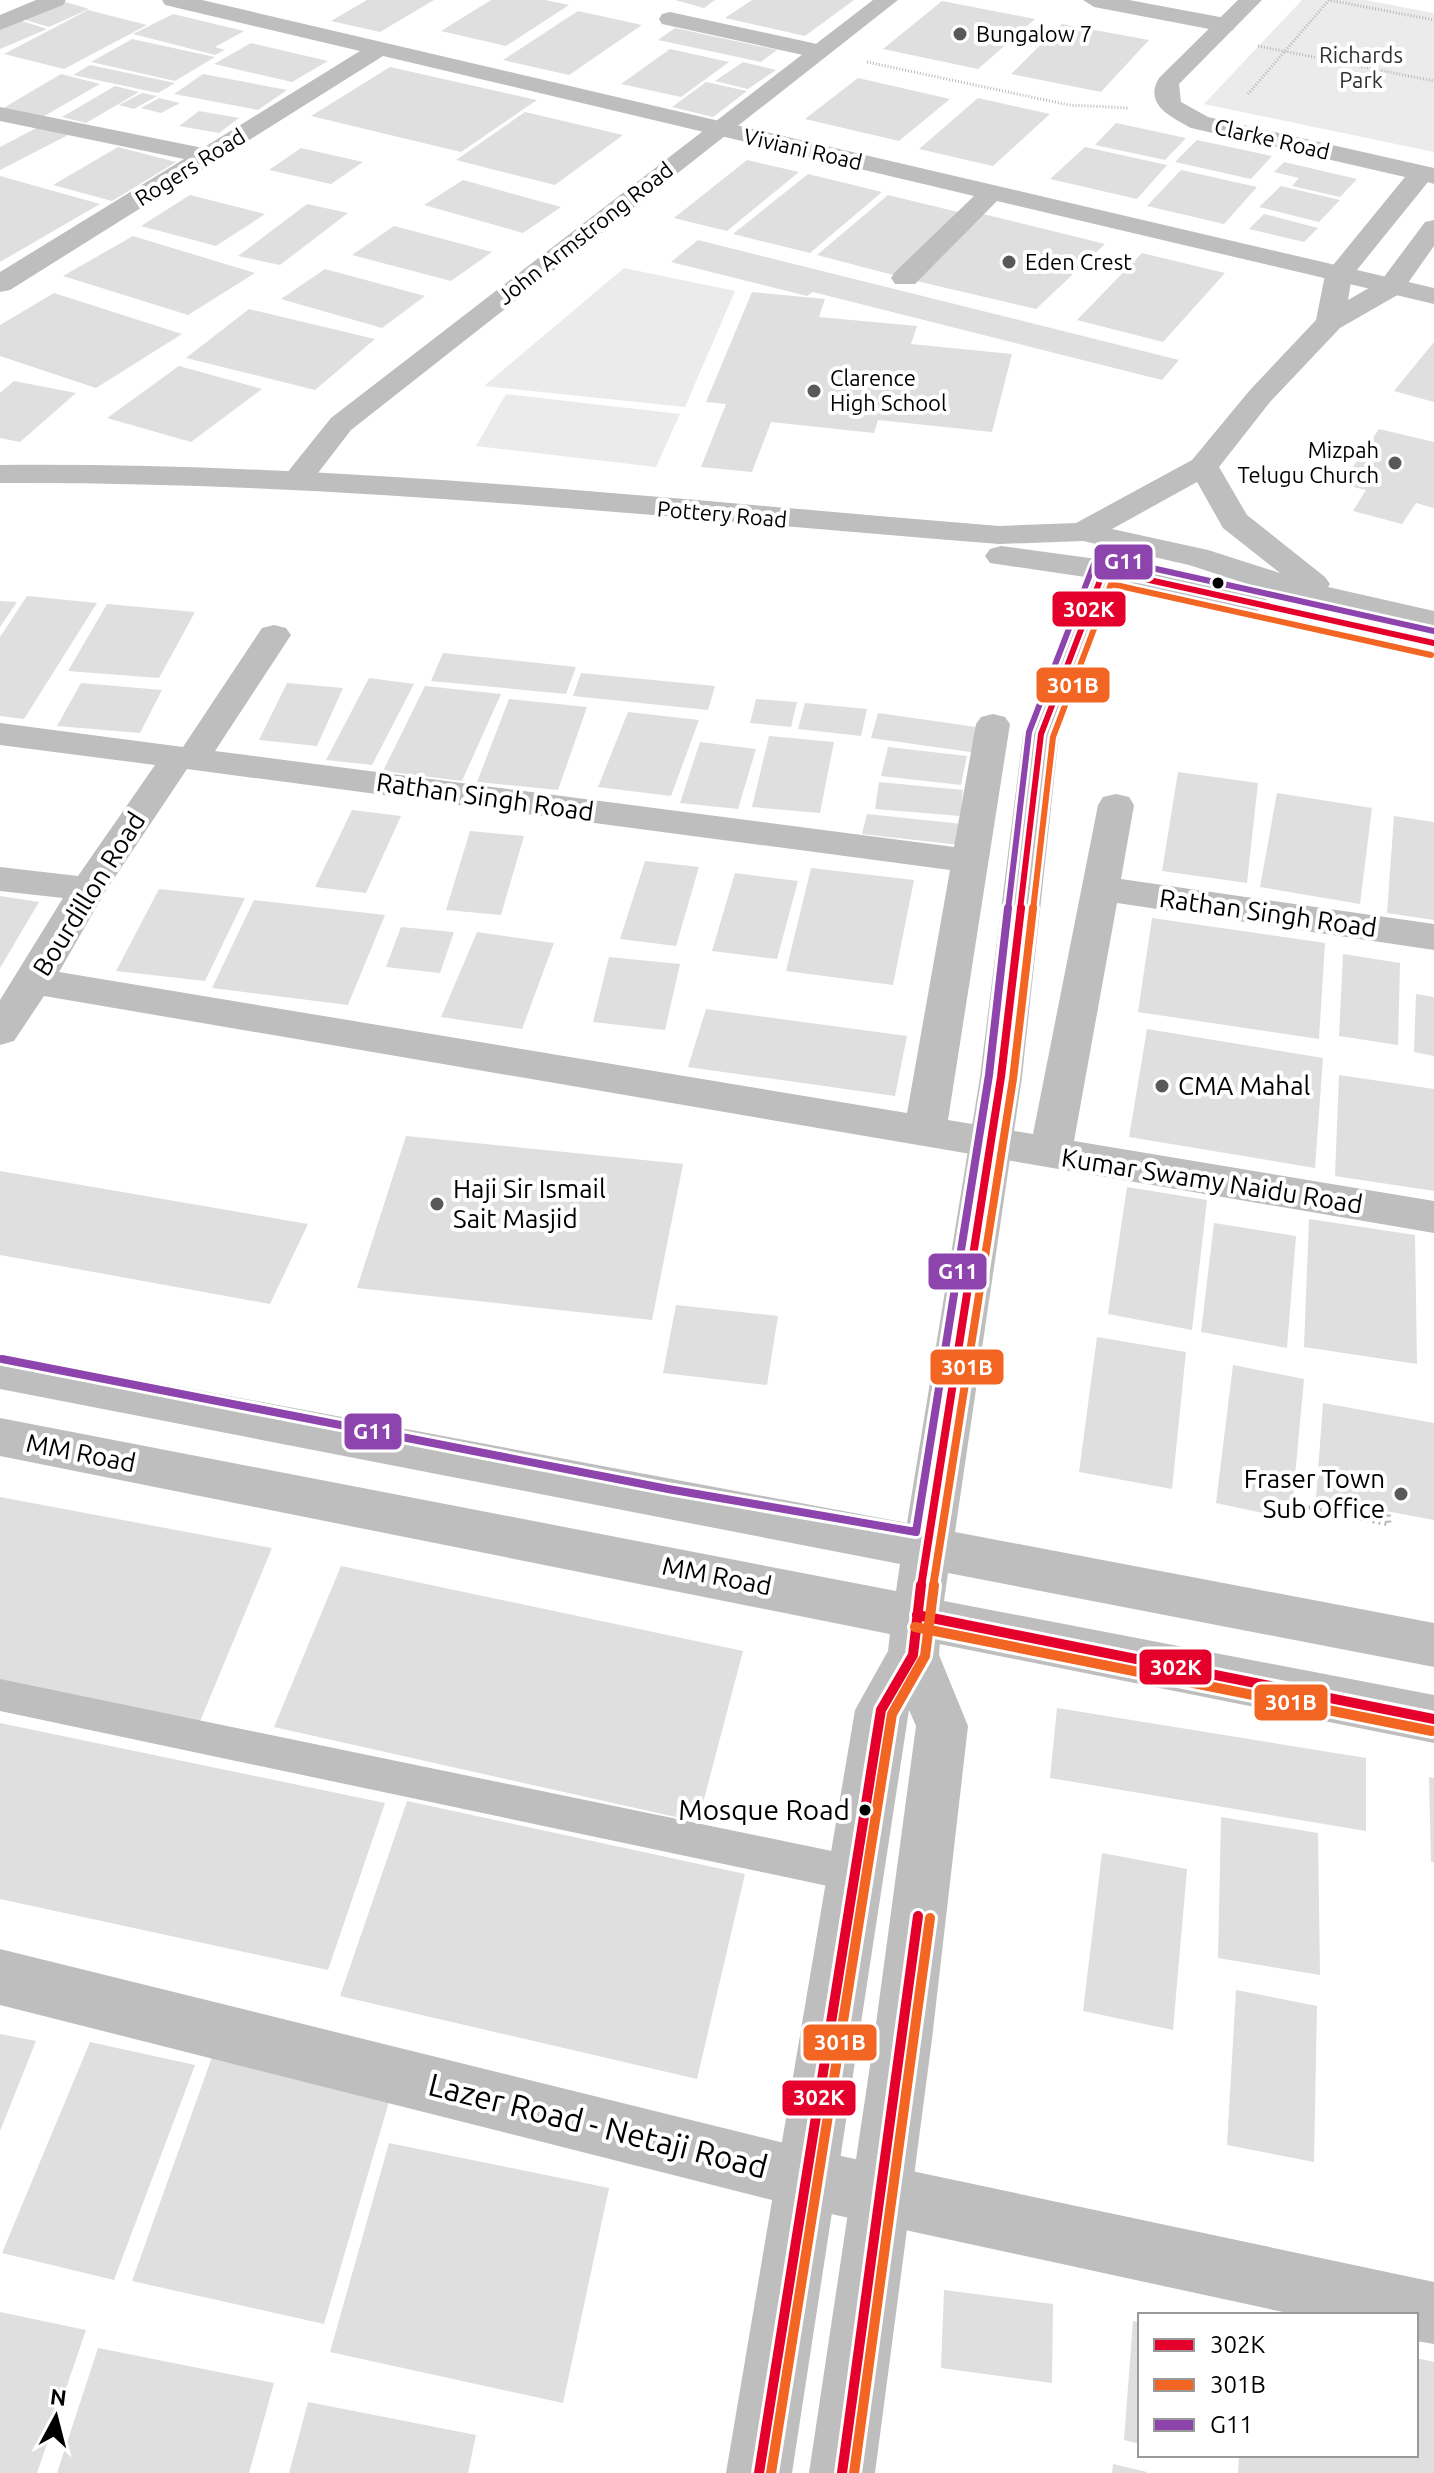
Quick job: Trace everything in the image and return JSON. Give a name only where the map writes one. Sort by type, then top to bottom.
[{"type":"street","points":[[0,23],[55,0]]},
{"type":"street","name":"Viviani Road","points":[[173,0],[1434,296]]},
{"type":"street","name":"John Armstrong Road","points":[[310,480],[366,430],[594,247],[723,130],[887,0]]},
{"type":"street","name":"John Armstrong Road","points":[[824,53],[903,0]]},
{"type":"street","points":[[1094,0],[1225,25]]},
{"type":"street","points":[[1169,105],[1167,83],[1251,0]]},
{"type":"street","points":[[670,19],[824,53]]},
{"type":"street","name":"Rogers Road","points":[[0,284],[379,49]]},
{"type":"street","name":"Clarke Road","points":[[1169,105],[1200,123],[1428,175],[1339,275],[1330,322]]},
{"type":"street","points":[[0,114],[207,156]]},
{"type":"street","points":[[810,151],[836,132]]},
{"type":"street","points":[[905,278],[991,193]]},
{"type":"street","points":[[1083,532],[1203,466],[1260,396],[1330,322],[1391,287],[1434,228]]},
{"type":"street","points":[[1203,466],[1234,521],[1303,577],[1337,598]]},
{"type":"street","name":"Pottery Road","points":[[3,474],[130,473],[310,480],[983,534],[1083,532],[1197,557],[1296,589],[1434,621]]},
{"type":"street","points":[[3,474],[550,513],[873,542],[1104,570],[1434,643]]},
{"type":"street","points":[[759,2473],[881,1710],[915,1635],[926,1546],[1001,1077],[1041,734],[1104,570]]},
{"type":"street","name":"Bourdillon Road","points":[[0,1031],[34,981],[88,889],[274,635]]},
{"type":"street","points":[[925,1132],[993,724]]},
{"type":"street","name":"Rathan Singh Road","points":[[0,734],[970,861]]},
{"type":"street","points":[[1050,1154],[1116,805]]},
{"type":"street","points":[[0,879],[88,889]]},
{"type":"street","name":"Rathan Singh Road","points":[[1101,888],[1434,937]]},
{"type":"street","name":"Kumar Swamy Naidu Road","points":[[34,981],[1434,1217]]},
{"type":"street","points":[[0,1371],[666,1501],[926,1546],[1434,1645]]},
{"type":"street","name":"MM Road","points":[[0,1437],[915,1635],[1434,1719]]},
{"type":"street","points":[[842,2473],[882,2195],[942,1726],[915,1635]]},
{"type":"street","name":"Lazer Road - Netaji Road","points":[[0,1977],[808,2179],[1434,2313]]},
{"type":"lane","points":[[0,1695],[856,1874]]},
{"type":"path","points":[[1240,104],[1329,0],[1434,20]]},
{"type":"path","points":[[1259,46],[1434,81]]},
{"type":"path","points":[[824,53],[1069,105],[1134,108],[1169,105]]},
{"type":"path","points":[[1308,1508],[1389,1524],[1388,1511]]},
{"type":"green space","name":"Richards Park","points":[[1302,0],[1365,0],[1434,13],[1434,152],[1204,104]]},
{"type":"green space","points":[[624,268],[735,291],[685,407],[484,386]]},
{"type":"green space","points":[[506,394],[680,414],[656,467],[476,446]]},
{"type":"building","points":[[367,0],[434,0],[380,32],[331,21]]},
{"type":"building","points":[[491,0],[545,0],[569,5],[506,46],[441,31]]},
{"type":"building","points":[[675,0],[715,0],[704,8]]},
{"type":"building","points":[[752,0],[854,0],[805,36],[725,18]]},
{"type":"building","points":[[62,1],[89,9],[49,27],[22,19]]},
{"type":"building","name":"Bungalow 7","points":[[942,1],[1035,19],[978,69],[883,49]]},
{"type":"building","points":[[88,10],[147,25],[64,69],[4,54]]},
{"type":"building","points":[[578,11],[642,25],[569,75],[503,60]]},
{"type":"building","points":[[173,14],[244,31],[215,47],[225,50],[215,55],[133,34]]},
{"type":"building","points":[[19,20],[47,29],[0,49],[0,29]]},
{"type":"building","points":[[1062,24],[1149,40],[1101,92],[1011,74]]},
{"type":"building","points":[[675,28],[777,50],[761,62],[658,40]]},
{"type":"building","points":[[132,39],[215,57],[175,81],[91,62]]},
{"type":"building","points":[[251,43],[328,61],[292,82],[214,64]]},
{"type":"building","points":[[670,49],[729,62],[681,97],[621,84]]},
{"type":"building","points":[[743,62],[776,70],[748,89],[715,81]]},
{"type":"building","points":[[90,65],[175,83],[158,93],[73,75]]},
{"type":"building","points":[[390,67],[537,100],[461,152],[311,116]]},
{"type":"building","points":[[61,74],[100,84],[39,119],[0,110]]},
{"type":"building","points":[[203,74],[287,90],[258,110],[174,94]]},
{"type":"building","points":[[858,78],[950,99],[899,141],[805,119]]},
{"type":"building","points":[[706,82],[747,91],[713,117],[672,107]]},
{"type":"building","points":[[115,86],[139,92],[86,123],[62,117]]},
{"type":"building","points":[[142,93],[157,96],[134,109],[119,105]]},
{"type":"building","points":[[159,98],[180,103],[161,113],[141,108]]},
{"type":"building","points":[[978,98],[1050,114],[993,166],[919,149]]},
{"type":"building","points":[[199,111],[239,118],[219,133],[179,126]]},
{"type":"building","points":[[525,112],[623,135],[555,185],[456,160]]},
{"type":"building","points":[[1116,123],[1186,138],[1165,160],[1095,145]]},
{"type":"building","points":[[38,127],[68,135],[0,170],[0,147]]},
{"type":"building","points":[[1197,140],[1272,156],[1251,179],[1175,162]]},
{"type":"building","points":[[118,147],[176,162],[112,201],[53,185]]},
{"type":"building","points":[[1085,147],[1167,165],[1137,199],[1050,179]]},
{"type":"building","points":[[301,148],[363,162],[331,184],[269,170]]},
{"type":"building","points":[[747,160],[799,172],[727,231],[674,218]]},
{"type":"building","points":[[1284,162],[1357,179],[1340,197],[1292,186],[1299,178],[1274,172]]},
{"type":"building","points":[[1181,170],[1257,187],[1224,224],[1147,206]]},
{"type":"building","points":[[808,174],[882,192],[810,253],[733,234]]},
{"type":"building","points":[[0,176],[100,204],[0,262]]},
{"type":"building","points":[[463,180],[561,207],[523,233],[424,205]]},
{"type":"building","points":[[1281,186],[1340,200],[1319,222],[1259,207]]},
{"type":"building","points":[[190,195],[265,214],[216,246],[141,226]]},
{"type":"building","points":[[888,195],[966,214],[897,276],[817,255]]},
{"type":"building","points":[[307,204],[348,213],[280,265],[238,256]]},
{"type":"building","name":"Eden Crest","points":[[983,214],[1105,244],[1036,309],[912,280]]},
{"type":"building","points":[[1264,214],[1318,228],[1304,242],[1249,229]]},
{"type":"building","points":[[394,226],[492,252],[451,281],[352,255]]},
{"type":"building","points":[[133,236],[255,273],[188,315],[63,276]]},
{"type":"building","points":[[698,240],[1179,360],[1162,380],[813,292],[807,296],[671,262]]},
{"type":"building","points":[[1142,253],[1225,273],[1163,342],[1077,320]]},
{"type":"building","points":[[325,269],[425,296],[382,328],[281,299]]},
{"type":"building","points":[[752,292],[825,299],[819,317],[917,326],[911,344],[1012,354],[992,432],[878,420],[874,433],[771,422],[752,472],[701,467],[726,404],[706,402]]},
{"type":"building","points":[[54,293],[182,334],[96,388],[0,356],[0,325]]},
{"type":"building","points":[[249,309],[375,339],[315,390],[186,358]]},
{"type":"building","points":[[1434,342],[1434,402],[1394,391]]},
{"type":"building","points":[[179,366],[262,389],[191,442],[107,418]]},
{"type":"building","points":[[14,381],[76,393],[20,442],[0,438],[0,393]]},
{"type":"building","name":"Mizpah Telugu Church","points":[[1379,429],[1434,442],[1434,508],[1416,503],[1402,524],[1353,511],[1366,490],[1341,484]]},
{"type":"building","points":[[27,596],[97,603],[24,719],[0,716],[0,637]]},
{"type":"building","points":[[0,601],[17,602],[0,627]]},
{"type":"building","points":[[107,604],[195,612],[159,678],[68,671]]},
{"type":"building","points":[[443,653],[576,667],[566,694],[431,681]]},
{"type":"building","points":[[581,673],[715,686],[708,710],[573,696]]},
{"type":"building","points":[[369,678],[414,684],[372,765],[326,760]]},
{"type":"building","points":[[81,683],[162,690],[140,733],[57,726]]},
{"type":"building","points":[[287,683],[343,688],[317,746],[259,740]]},
{"type":"building","points":[[425,686],[501,694],[462,781],[383,771]]},
{"type":"building","points":[[509,699],[587,707],[558,790],[477,782]]},
{"type":"building","points":[[756,699],[797,702],[791,727],[750,723]]},
{"type":"building","points":[[805,703],[867,709],[861,736],[798,729]]},
{"type":"building","points":[[628,712],[699,720],[671,796],[598,787]]},
{"type":"building","points":[[878,713],[983,728],[977,753],[871,738]]},
{"type":"building","points":[[769,736],[834,742],[820,813],[752,807]]},
{"type":"building","points":[[700,742],[756,749],[738,809],[680,803]]},
{"type":"building","points":[[888,747],[967,756],[961,785],[881,776]]},
{"type":"building","points":[[1178,772],[1258,783],[1247,883],[1162,871]]},
{"type":"building","points":[[879,782],[963,790],[960,816],[875,809]]},
{"type":"building","points":[[1277,793],[1372,808],[1360,904],[1260,887]]},
{"type":"building","points":[[352,810],[401,816],[366,893],[315,887]]},
{"type":"building","points":[[867,814],[963,824],[960,845],[862,834]]},
{"type":"building","points":[[1394,816],[1434,822],[1434,920],[1387,913]]},
{"type":"building","points":[[470,831],[524,836],[501,915],[446,910]]},
{"type":"building","points":[[645,861],[699,867],[676,946],[620,939]]},
{"type":"building","points":[[811,868],[914,880],[893,985],[786,971]]},
{"type":"building","points":[[735,873],[798,881],[777,959],[712,951]]},
{"type":"building","points":[[159,889],[245,898],[205,981],[116,971]]},
{"type":"building","points":[[0,896],[39,902],[0,968]]},
{"type":"building","points":[[254,900],[385,915],[348,1005],[212,988]]},
{"type":"building","points":[[1152,918],[1325,943],[1319,1039],[1138,1012]]},
{"type":"building","points":[[401,927],[454,932],[440,973],[386,967]]},
{"type":"building","points":[[477,932],[554,943],[522,1029],[441,1017]]},
{"type":"building","points":[[1343,954],[1400,963],[1398,1045],[1339,1036]]},
{"type":"building","points":[[609,957],[680,964],[665,1030],[593,1022]]},
{"type":"building","points":[[1416,994],[1434,997],[1434,1056],[1414,1052]]},
{"type":"building","points":[[706,1009],[907,1036],[895,1096],[688,1067]]},
{"type":"building","points":[[1147,1029],[1323,1058],[1315,1168],[1129,1137]]},
{"type":"building","points":[[1339,1075],[1434,1089],[1434,1191],[1335,1176]]},
{"type":"building","points":[[406,1136],[683,1164],[652,1320],[357,1288]]},
{"type":"building","points":[[0,1171],[308,1224],[270,1304],[0,1255]]},
{"type":"building","points":[[1127,1187],[1207,1200],[1192,1330],[1108,1314]]},
{"type":"building","points":[[1309,1219],[1415,1235],[1417,1364],[1304,1347]]},
{"type":"building","points":[[1214,1223],[1296,1236],[1287,1348],[1201,1332]]},
{"type":"building","points":[[676,1305],[778,1316],[767,1385],[663,1373]]},
{"type":"building","points":[[1097,1337],[1186,1352],[1172,1489],[1079,1472]]},
{"type":"building","points":[[1233,1365],[1304,1379],[1291,1519],[1216,1503]]},
{"type":"building","points":[[1323,1403],[1434,1423],[1434,1520],[1316,1498]]},
{"type":"building","points":[[0,1497],[272,1548],[196,1731],[0,1691]]},
{"type":"building","points":[[341,1566],[743,1651],[698,1822],[274,1727]]},
{"type":"building","points":[[1057,1708],[1366,1758],[1366,1831],[1050,1778]]},
{"type":"building","points":[[0,1723],[385,1803],[328,1970],[0,1899]]},
{"type":"building","points":[[1429,1777],[1434,1778],[1434,1862],[1431,1862]]},
{"type":"building","points":[[407,1801],[745,1874],[697,2079],[340,1996]]},
{"type":"building","points":[[1221,1817],[1318,1833],[1320,1975],[1218,1958]]},
{"type":"building","points":[[1102,1853],[1187,1869],[1173,2030],[1083,2011]]},
{"type":"building","points":[[1236,1990],[1317,2006],[1314,2162],[1227,2145]]},
{"type":"building","points":[[0,2034],[36,2041],[0,2131]]},
{"type":"building","points":[[90,2042],[195,2065],[114,2280],[2,2253]]},
{"type":"building","points":[[212,2057],[391,2095],[324,2324],[132,2281]]},
{"type":"building","points":[[389,2143],[609,2188],[563,2403],[330,2352]]},
{"type":"building","points":[[944,2290],[1053,2304],[1052,2383],[941,2368]]},
{"type":"building","points":[[0,2312],[86,2330],[37,2473],[0,2473]]},
{"type":"building","points":[[1133,2321],[1138,2322],[1138,2444],[1124,2440]]},
{"type":"building","points":[[98,2348],[274,2383],[249,2473],[57,2473]]},
{"type":"building","points":[[1418,2358],[1434,2362],[1434,2473],[1238,2473],[1239,2457],[1418,2457]]},
{"type":"building","points":[[308,2402],[476,2435],[468,2473],[289,2473]]},
{"type":"building","points":[[1113,2464],[1147,2472],[1147,2473],[1112,2473]]},
{"type":"transit line","name":"G11","points":[[2,1359],[668,1489],[916,1532],[989,1075],[1029,732],[1094,564],[1107,558],[1434,631]]},
{"type":"transit line","name":"302K","points":[[759,2473],[881,1710],[913,1655],[926,1546],[1001,1077],[1041,734],[1104,570],[1434,643]]},
{"type":"transit line","name":"301B","points":[[771,2473],[892,1714],[925,1656],[938,1548],[1013,1079],[1053,737],[1111,584],[1431,655]]},
{"type":"transit line","name":"302K","points":[[917,1615],[1434,1719]]},
{"type":"transit line","name":"301B","points":[[915,1627],[1432,1731]]},
{"type":"transit line","name":"302K","points":[[842,2473],[918,1916]]},
{"type":"transit line","name":"301B","points":[[854,2473],[930,1918]]},
{"type":"place","name":"Bungalow 7","points":[[960,34]]},
{"type":"place","name":"Eden Crest","points":[[1009,262]]},
{"type":"place","name":"Clarence High School","points":[[814,391]]},
{"type":"place","name":"Mizpah Telugu Church","points":[[1395,463]]},
{"type":"place","name":"CMA Mahal","points":[[1162,1086]]},
{"type":"place","name":"Haji Sir Ismail Sait Masjid","points":[[437,1204]]},
{"type":"place","name":"Fraser Town Sub Office","points":[[1401,1494]]},
{"type":"place","name":"Mosque Road","points":[[865,1810]]}]
